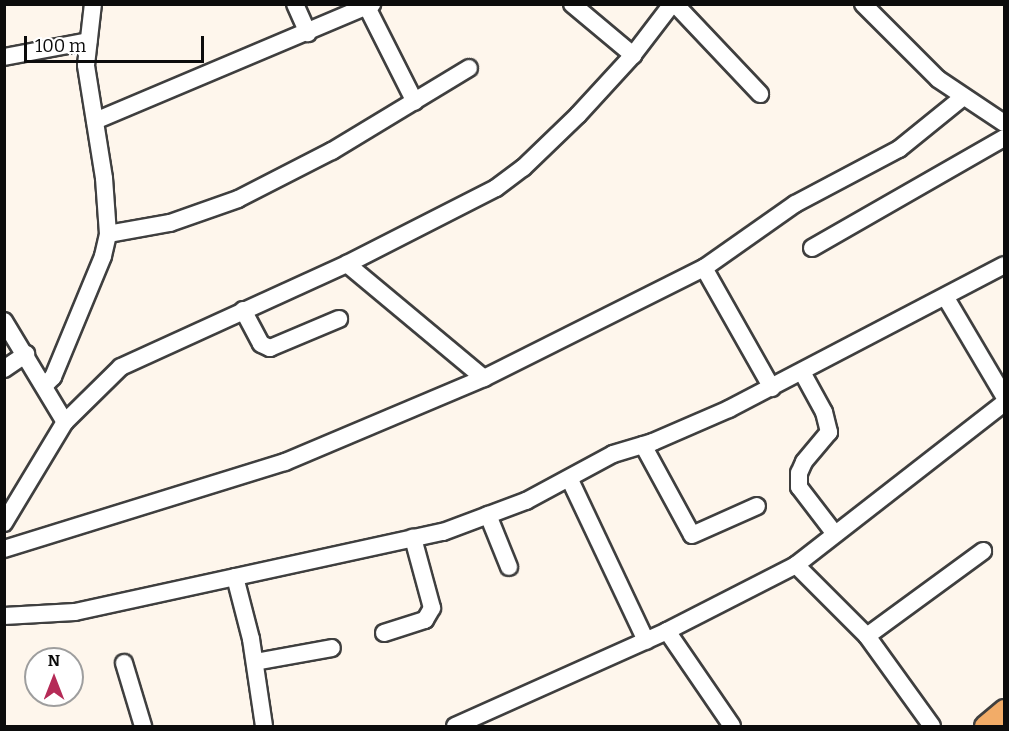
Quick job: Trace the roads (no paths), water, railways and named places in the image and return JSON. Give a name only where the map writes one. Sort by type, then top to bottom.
[{"type":"main road","points":[[985,726],[1005,710]]},
{"type":"street","points":[[46,384],[53,378],[103,256],[108,234],[86,65],[93,4]]},
{"type":"street","points":[[295,4],[308,33]]},
{"type":"street","points":[[572,4],[633,55]]},
{"type":"street","points":[[4,523],[65,422],[106,380],[134,359],[347,264],[509,179],[558,136],[633,55],[673,4],[760,93]]},
{"type":"street","points":[[863,4],[915,59],[962,98],[1005,123]]},
{"type":"street","points":[[95,121],[369,6],[414,102]]},
{"type":"street","points":[[4,57],[89,41]]},
{"type":"street","points":[[108,234],[170,223],[238,198],[332,151],[469,68]]},
{"type":"street","points":[[4,549],[285,462],[484,378],[704,268],[795,204],[899,149],[962,98]]},
{"type":"street","points":[[812,248],[1005,138]]},
{"type":"street","points":[[347,264],[484,378]]},
{"type":"street","points":[[4,616],[75,612],[413,538],[488,515],[570,480],[613,454],[643,444],[772,388],[1005,265]]},
{"type":"street","points":[[704,268],[772,388]]},
{"type":"street","points":[[946,298],[1005,396]]},
{"type":"street","points":[[243,310],[261,345],[270,348],[339,319]]},
{"type":"street","points":[[4,321],[46,384],[65,422]]},
{"type":"street","points":[[4,369],[26,354]]},
{"type":"street","points":[[802,372],[824,412],[829,432],[804,462],[799,473],[799,487],[835,534]]},
{"type":"street","points":[[455,726],[667,632],[796,565],[1005,403]]},
{"type":"street","points":[[643,444],[692,535],[757,506]]},
{"type":"street","points":[[570,480],[646,641]]},
{"type":"street","points":[[488,515],[509,567]]},
{"type":"street","points":[[384,633],[425,620],[432,608],[413,538]]},
{"type":"street","points":[[867,636],[983,551]]},
{"type":"street","points":[[796,565],[867,636],[932,726]]},
{"type":"street","points":[[235,577],[255,662],[264,726]]},
{"type":"street","points":[[667,632],[732,726]]},
{"type":"street","points":[[255,662],[332,648]]},
{"type":"street","points":[[124,663],[143,726]]}]
